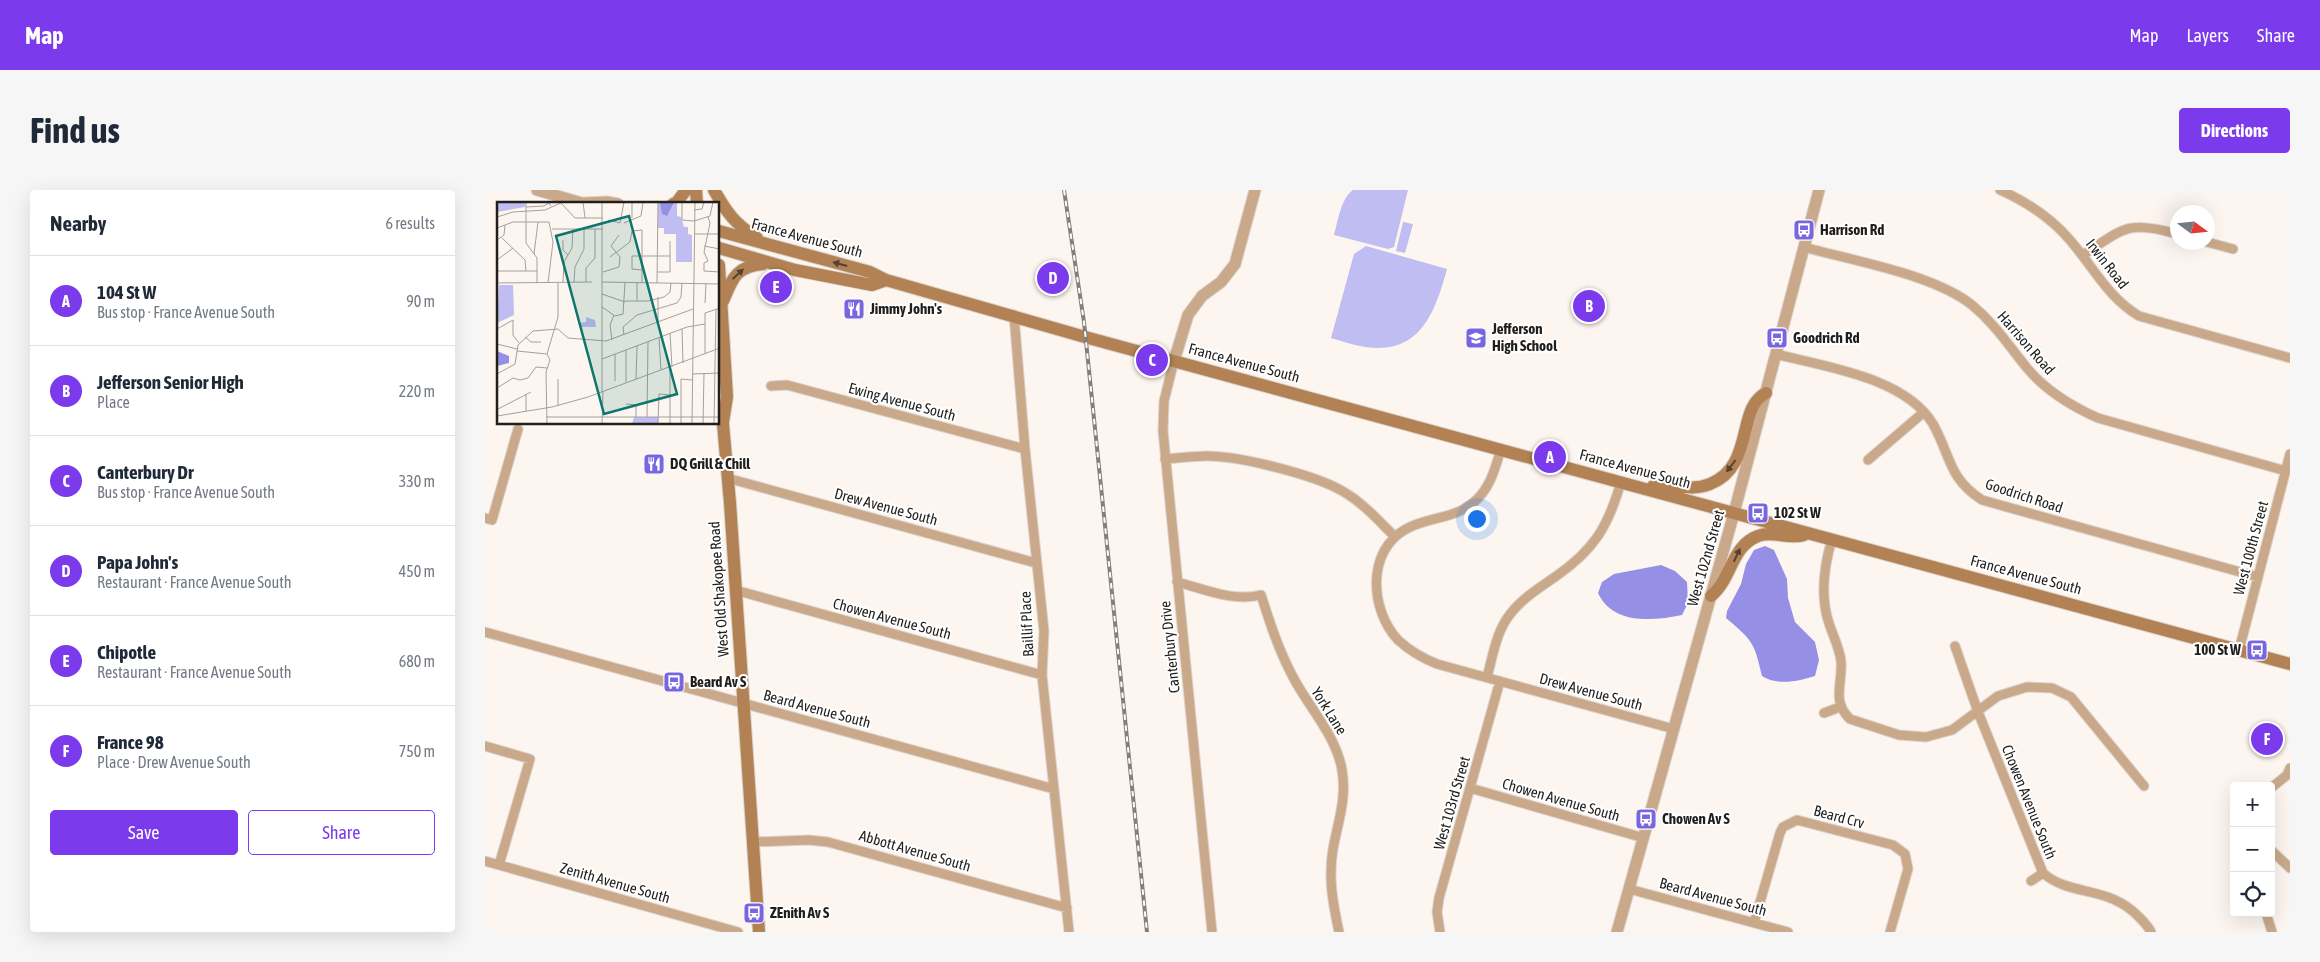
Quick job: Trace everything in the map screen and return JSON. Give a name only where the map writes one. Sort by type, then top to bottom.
[{"type":"main road","points":[[677,202],[686,190]]},
{"type":"main road","points":[[714,190],[726,212],[738,226],[767,244]]},
{"type":"main road","name":"France Avenue South","points":[[720,231],[870,272],[886,280],[1174,361],[2290,664]]},
{"type":"main road","name":"France Avenue South","points":[[720,248],[773,264],[872,285],[886,280]]},
{"type":"main road","points":[[721,306],[733,276],[748,266],[773,264]]},
{"type":"main road","name":"West Old Shakopee Road","points":[[720,286],[727,397],[723,424],[759,932]]},
{"type":"main road","points":[[1646,489],[1656,485],[1691,489],[1711,484],[1729,471],[1741,451],[1753,405],[1758,398],[1766,393]]},
{"type":"main road","name":"West Old Shakopee Road","points":[[720,414],[723,424]]},
{"type":"main road","points":[[1711,596],[1726,580],[1740,548],[1751,539],[1771,534],[1798,536],[1808,533]]},
{"type":"street","points":[[537,190],[581,202]]},
{"type":"street","points":[[1174,361],[1188,315],[1202,296],[1221,282],[1235,264],[1255,190]]},
{"type":"street","name":"West 102nd Street","points":[[1617,932],[1734,512],[1819,190]]},
{"type":"street","name":"Irwin Road","points":[[2001,190],[2038,210],[2059,228],[2083,255],[2112,296],[2124,307],[2139,316],[2290,358]]},
{"type":"street","points":[[2083,255],[2113,235],[2131,227],[2151,226],[2170,232]]},
{"type":"street","points":[[2215,244],[2233,249]]},
{"type":"street","name":"Harrison Road","points":[[1804,247],[1932,283],[1951,292],[1987,318],[2043,384],[2078,409],[2098,418],[2286,471]]},
{"type":"street","name":"Baillif Place","points":[[1014,315],[1025,449],[1044,631],[1042,675],[1069,932]]},
{"type":"street","name":"Goodrich Road","points":[[1776,354],[1885,384],[1908,397],[1924,412],[1940,439],[1955,475],[1971,493],[1981,500],[2258,577]]},
{"type":"street","name":"Canterbury Drive","points":[[1174,361],[1167,386],[1162,416],[1212,932]]},
{"type":"street","name":"Ewing Avenue South","points":[[771,386],[787,385],[1025,449]]},
{"type":"street","points":[[1868,460],[1924,412]]},
{"type":"street","points":[[488,519],[518,429]]},
{"type":"street","points":[[1501,449],[1490,482],[1473,503],[1450,515],[1412,527],[1395,537],[1385,548],[1380,561],[1376,579],[1377,595],[1387,625],[1406,647],[1422,658],[1437,664],[1487,677],[1502,627],[1510,614],[1521,602],[1568,568],[1592,547],[1609,519],[1621,482]]},
{"type":"street","name":"West 100th Street","points":[[2239,650],[2290,454]]},
{"type":"street","points":[[1165,459],[1209,456],[1233,459],[1315,479],[1330,485],[1357,501],[1395,537]]},
{"type":"street","name":"Drew Avenue South","points":[[727,478],[1037,563]]},
{"type":"street","points":[[1832,539],[1824,572],[1823,588],[1828,620],[1841,662],[1838,697],[1844,713],[1858,723],[1913,737],[1926,737],[1952,730],[1978,712],[1985,704],[2012,690],[2042,686],[2071,697],[2144,786]]},
{"type":"street","name":"York Lane","points":[[1177,582],[1230,596],[1251,598],[1261,595],[1280,650],[1292,675],[1330,736],[1337,752],[1344,788],[1330,878],[1339,932]]},
{"type":"street","name":"Chowen Avenue South","points":[[735,590],[1042,675]]},
{"type":"street","name":"Beard Avenue South","points":[[485,632],[1054,789]]},
{"type":"street","name":"Chowen Avenue South","points":[[1955,646],[1978,712],[2043,872],[2053,881],[2117,899],[2129,907],[2150,929]]},
{"type":"street","name":"Drew Avenue South","points":[[1487,677],[1674,729]]},
{"type":"street","name":"West 103rd Street","points":[[1440,932],[1437,912],[1439,898],[1500,681]]},
{"type":"street","points":[[1824,713],[1840,706]]},
{"type":"street","points":[[485,746],[530,759],[499,865]]},
{"type":"street","points":[[2275,785],[2287,775],[2290,768]]},
{"type":"street","name":"Chowen Avenue South","points":[[1470,788],[1643,838]]},
{"type":"street","name":"Beard Crv","points":[[1754,923],[1780,833],[1783,827],[1797,820],[1893,846],[1905,854],[1908,869],[1890,932]]},
{"type":"street","name":"Abbott Avenue South","points":[[752,842],[809,840],[828,842],[1067,908]]},
{"type":"street","points":[[2275,854],[2290,868]]},
{"type":"street","name":"Zenith Avenue South","points":[[485,861],[738,932]]},
{"type":"street","points":[[2031,881],[2043,872]]},
{"type":"street","name":"Beard Avenue South","points":[[1629,889],[1789,932]]},
{"type":"street","points":[[2267,917],[2272,932]]},
{"type":"shaded area","points":[[1353,190],[1408,190],[1394,247],[1388,249],[1334,235],[1343,204]]},
{"type":"shaded area","points":[[1403,222],[1413,224],[1405,253],[1396,251]]},
{"type":"shaded area","points":[[1366,246],[1447,269],[1437,301],[1422,328],[1412,337],[1399,344],[1384,348],[1365,347],[1331,338],[1354,254]]},
{"type":"shaded area","points":[[1765,546],[1774,550],[1787,579],[1788,598],[1795,622],[1815,642],[1819,660],[1815,676],[1803,680],[1781,682],[1762,676],[1757,656],[1751,643],[1726,618],[1727,611],[1741,584],[1746,564],[1754,550]]},
{"type":"shaded area","points":[[1661,565],[1675,571],[1687,582],[1688,603],[1682,615],[1659,619],[1624,616],[1613,611],[1598,593],[1602,582],[1614,574]]},
{"type":"railway","points":[[1064,190],[1084,322],[1147,932]]},
{"type":"place","name":"Harrison Rd","points":[[1804,230]]},
{"type":"place","name":"Papa John's","points":[[1053,278]]},
{"type":"place","name":"Chipotle","points":[[776,287]]},
{"type":"place","name":"Jefferson Senior High","points":[[1589,306]]},
{"type":"place","name":"Jimmy John's","points":[[854,309]]},
{"type":"place","name":"Jefferson High School","points":[[1476,338]]},
{"type":"place","name":"Goodrich Rd","points":[[1777,338]]},
{"type":"place","name":"Canterbury Dr","points":[[1152,360]]},
{"type":"place","name":"104 St W","points":[[1550,457]]},
{"type":"place","name":"DQ Grill & Chill","points":[[654,464]]},
{"type":"place","name":"102 St W","points":[[1758,513]]},
{"type":"place","name":"100 St W","points":[[2257,650]]},
{"type":"place","name":"Beard Av S","points":[[674,682]]},
{"type":"place","name":"France 98","points":[[2267,739]]},
{"type":"place","name":"Chowen Av S","points":[[1646,819]]},
{"type":"place","name":"ZEnith Av S","points":[[754,913]]}]
